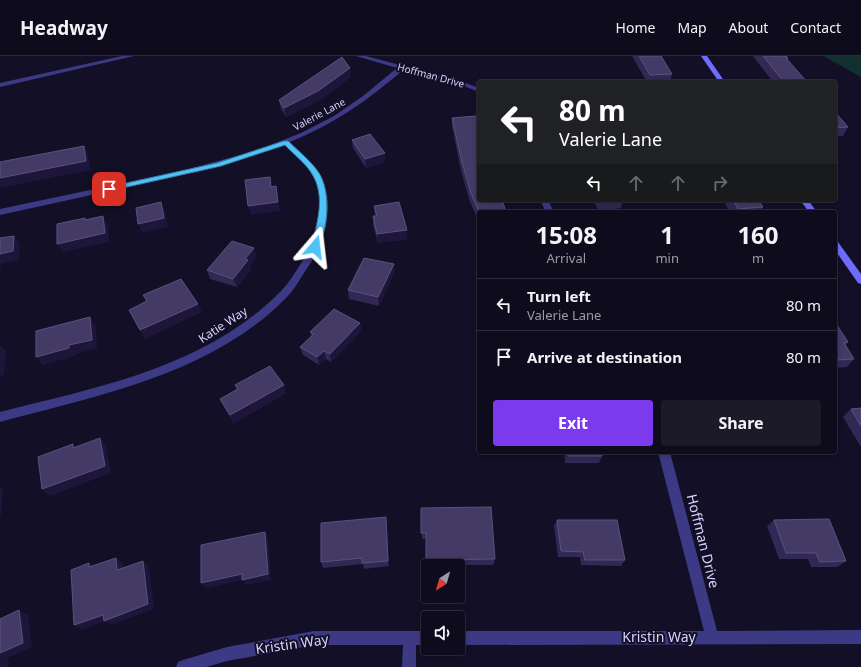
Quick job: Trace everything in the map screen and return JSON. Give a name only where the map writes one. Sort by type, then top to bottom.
[{"type":"main road","points":[[704,56],[721,80]]},
{"type":"main road","points":[[837,247],[861,281]]},
{"type":"street","points":[[0,85],[131,56]]},
{"type":"street","name":"Hoffman Drive","points":[[359,56],[461,83],[477,89]]},
{"type":"street","name":"Valerie Lane","points":[[0,212],[187,172],[247,156],[286,142],[327,123],[373,93],[402,68]]},
{"type":"street","name":"Katie Way","points":[[0,417],[142,379],[178,366],[217,346],[244,329],[269,309],[289,288],[304,268],[315,247],[322,227],[324,208],[322,190],[316,174],[286,142]]},
{"type":"street","name":"Hoffman Drive","points":[[665,454],[712,637]]},
{"type":"street","name":"Kristin Way","points":[[465,638],[861,637]]},
{"type":"street","name":"Kristin Way","points":[[183,667],[227,654],[314,638],[421,638]]},
{"type":"street","points":[[409,667],[410,638]]},
{"type":"green space","points":[[823,56],[861,56],[861,77]]},
{"type":"building","points":[[639,56],[661,56],[672,74],[650,75]]},
{"type":"building","points":[[763,56],[786,56],[788,58],[786,58],[805,80],[782,80]]},
{"type":"building","points":[[342,57],[350,68],[318,91],[284,108],[279,100]]},
{"type":"building","points":[[837,114],[848,127],[837,128]]},
{"type":"building","points":[[476,116],[477,202],[503,202],[505,210],[478,210],[471,193],[462,162],[452,118]]},
{"type":"building","points":[[370,134],[385,153],[365,159],[352,140]]},
{"type":"building","points":[[84,146],[86,161],[0,178],[0,162]]},
{"type":"building","points":[[270,177],[271,187],[276,186],[278,202],[248,206],[245,180]]},
{"type":"building","points":[[161,202],[164,218],[138,224],[136,208]]},
{"type":"building","points":[[399,202],[407,230],[377,234],[373,216],[377,216],[374,206]]},
{"type":"building","points":[[734,202],[759,202],[763,207],[738,209]]},
{"type":"building","points":[[103,216],[105,233],[57,244],[57,224]]},
{"type":"building","points":[[14,236],[13,251],[0,254],[0,238]]},
{"type":"building","points":[[232,241],[254,248],[245,259],[248,260],[233,279],[207,270]]},
{"type":"building","points":[[364,258],[394,264],[378,297],[348,290]]},
{"type":"building","points":[[181,279],[198,304],[140,330],[129,310],[147,301],[143,295]]},
{"type":"building","points":[[334,309],[360,323],[330,354],[324,351],[317,357],[300,347],[314,334],[310,332]]},
{"type":"building","points":[[90,317],[92,340],[69,345],[69,348],[36,357],[36,331]]},
{"type":"building","points":[[837,325],[848,342],[844,343],[854,359],[837,360]]},
{"type":"building","points":[[270,366],[284,385],[230,415],[220,399],[238,389],[235,385]]},
{"type":"building","points":[[861,408],[861,426],[851,409]]},
{"type":"building","points":[[100,438],[105,466],[42,489],[38,457],[73,444],[73,448]]},
{"type":"building","points":[[568,454],[602,454],[602,456],[568,456]]},
{"type":"building","points":[[491,507],[495,559],[426,559],[426,533],[421,533],[421,508]]},
{"type":"building","points":[[386,517],[388,561],[362,563],[362,558],[321,562],[321,523]]},
{"type":"building","points":[[829,519],[846,561],[820,562],[816,553],[786,553],[774,520]]},
{"type":"building","points":[[557,520],[617,520],[625,560],[585,560],[583,552],[561,551]]},
{"type":"building","points":[[265,532],[268,574],[242,580],[242,574],[201,583],[201,545]]},
{"type":"building","points":[[116,558],[117,570],[143,561],[148,604],[104,621],[103,615],[74,625],[71,570],[89,563],[89,567]]},
{"type":"building","points":[[19,610],[23,643],[0,653],[0,619]]},
{"type":"route","points":[[109,189],[219,164],[254,154],[286,142],[316,174],[322,190],[324,208],[322,227],[315,247]]}]
